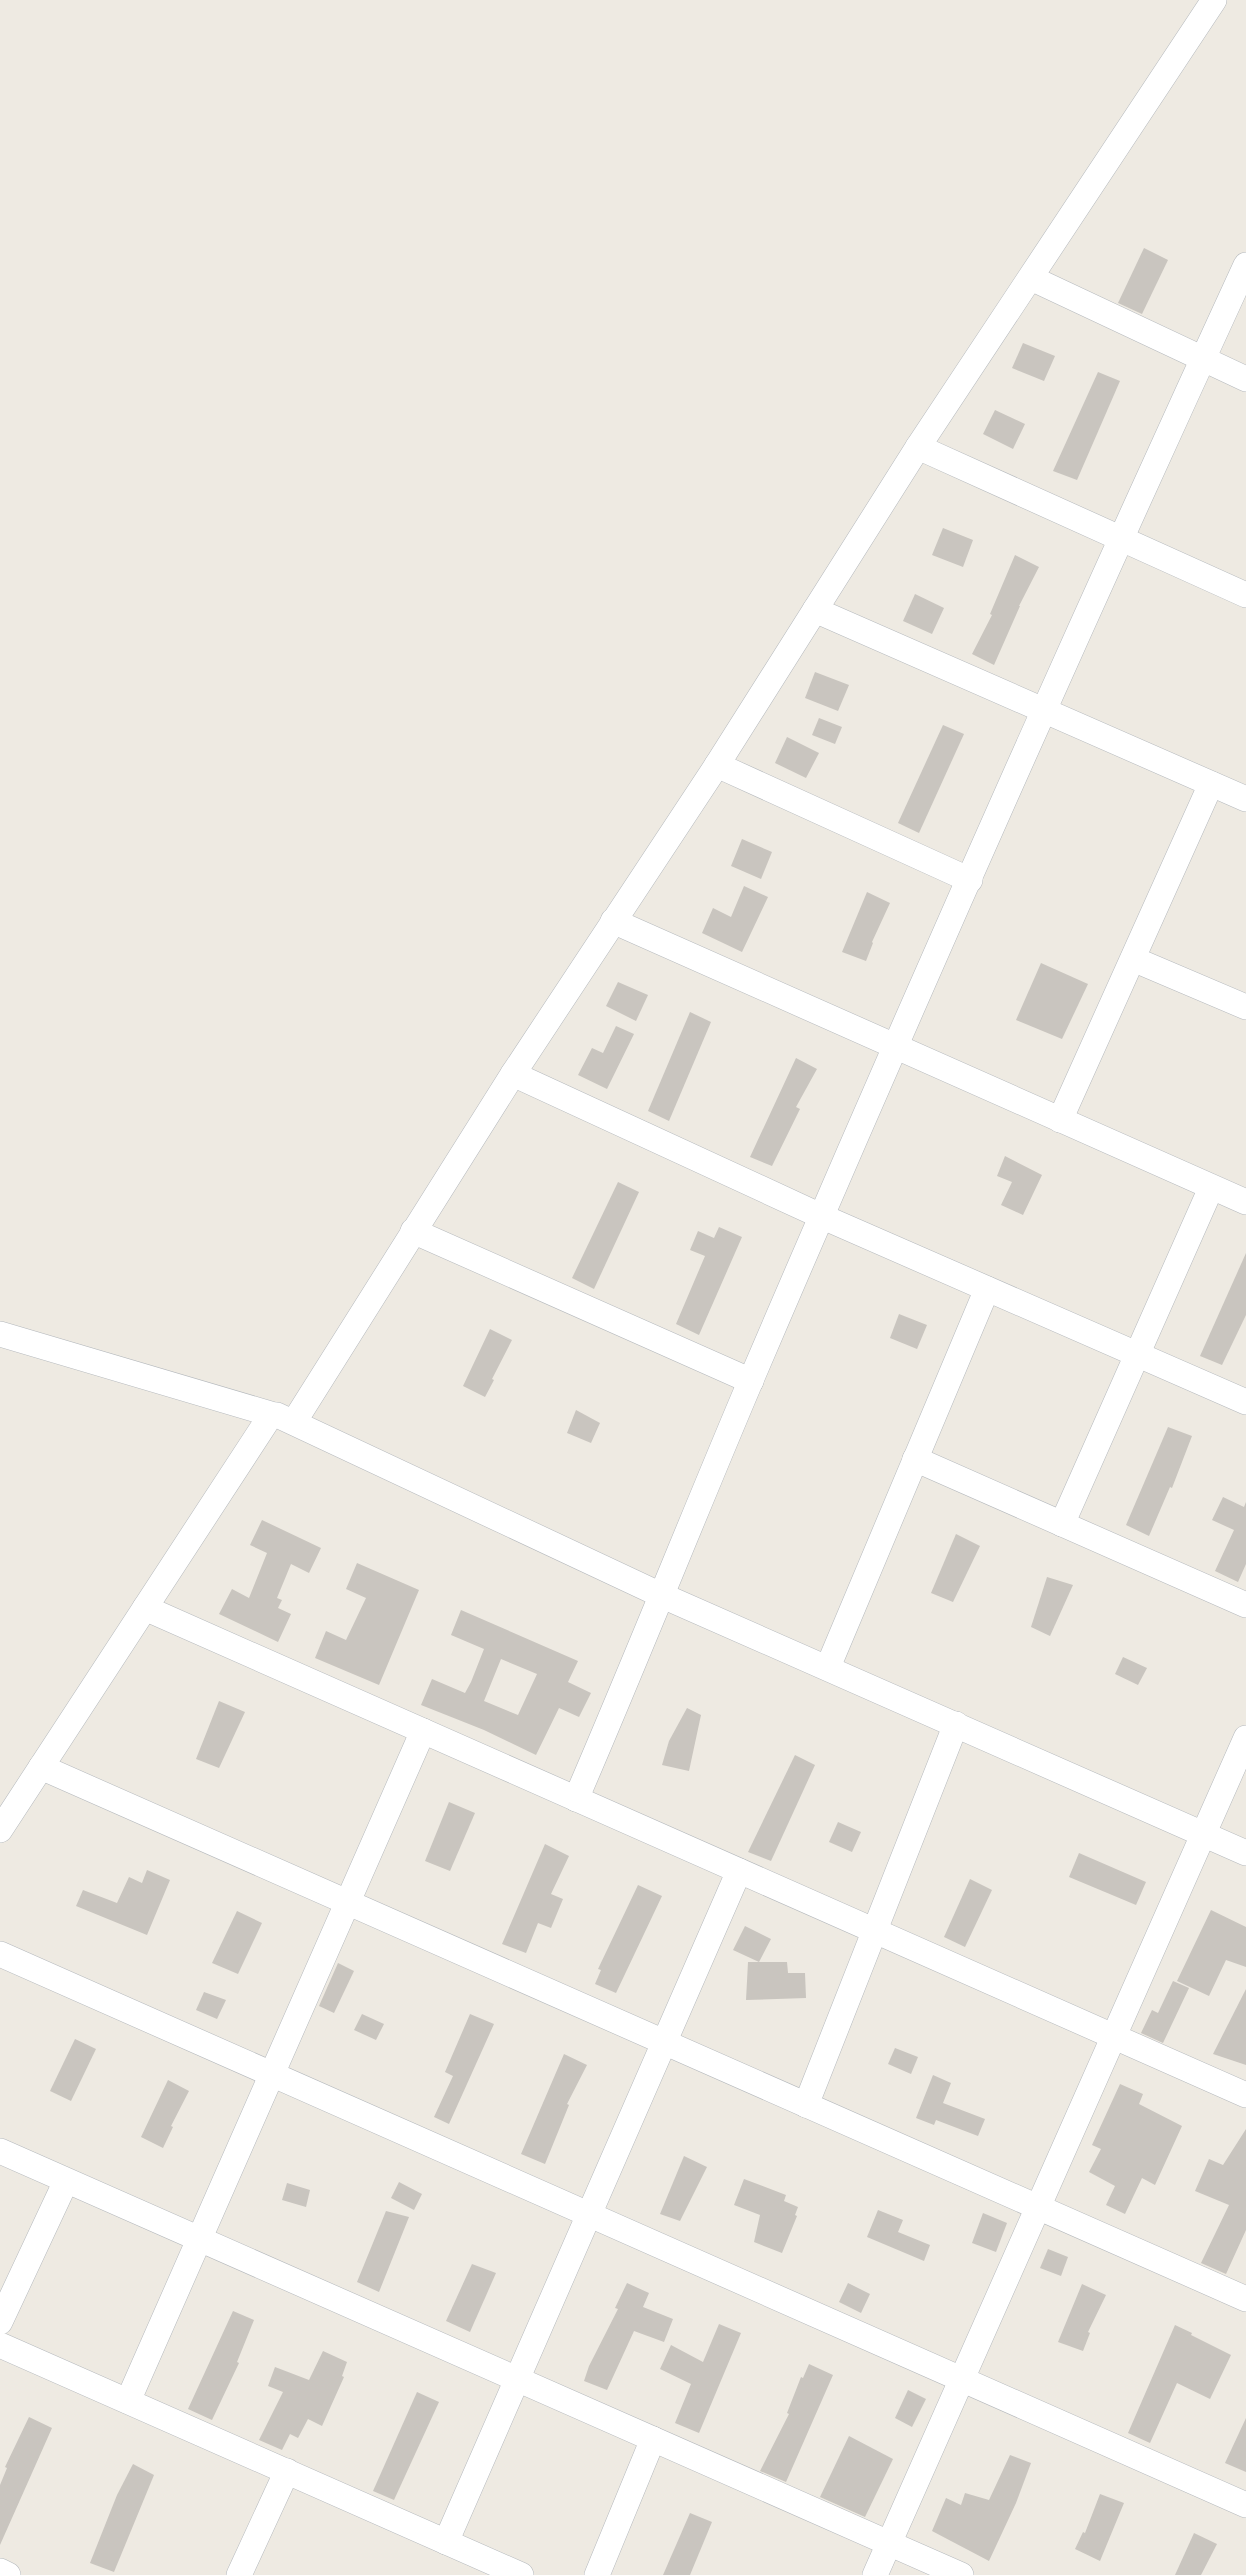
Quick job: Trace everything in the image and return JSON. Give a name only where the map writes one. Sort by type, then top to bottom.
[{"type":"street","points":[[284,1419],[413,1231],[513,1074],[716,765],[918,447],[1214,0]]},
{"type":"street","points":[[576,1799],[663,1596],[751,1381],[896,1047],[1045,709],[1246,265]]},
{"type":"street","points":[[1031,278],[1202,360],[1246,379]]},
{"type":"street","points":[[918,447],[1246,595]]},
{"type":"street","points":[[814,610],[1045,709],[1246,799]]},
{"type":"street","points":[[716,765],[970,880]]},
{"type":"street","points":[[1060,1120],[1211,784]]},
{"type":"street","points":[[613,922],[1246,1202]]},
{"type":"street","points":[[1133,958],[1246,1007]]},
{"type":"street","points":[[513,1074],[823,1218],[1246,1402]]},
{"type":"street","points":[[1062,1524],[1211,1188]]},
{"type":"street","points":[[413,1231],[751,1381]]},
{"type":"street","points":[[828,1667],[987,1289]]},
{"type":"street","points":[[0,1334],[284,1419],[663,1596],[828,1667],[1246,1853]]},
{"type":"street","points":[[0,1830],[269,1418],[284,1419]]},
{"type":"street","points":[[915,1459],[1246,1605]]},
{"type":"street","points":[[145,1608],[1246,2096]]},
{"type":"street","points":[[806,2105],[956,1724]]},
{"type":"street","points":[[128,2401],[423,1731]]},
{"type":"street","points":[[876,2575],[1246,1738]]},
{"type":"street","points":[[41,1767],[1246,2299]]},
{"type":"street","points":[[446,2542],[739,1871]]},
{"type":"street","points":[[0,1954],[1246,2505]]},
{"type":"street","points":[[0,2151],[961,2575]]},
{"type":"street","points":[[0,2322],[66,2181]]},
{"type":"street","points":[[0,2344],[521,2575]]},
{"type":"street","points":[[597,2575],[653,2439]]},
{"type":"street","points":[[238,2575],[287,2471]]},
{"type":"street","points":[[0,2571],[8,2575]]},
{"type":"building","points":[[1144,248],[1168,260],[1142,314],[1118,303]]},
{"type":"building","points":[[1023,343],[1055,356],[1044,381],[1012,368]]},
{"type":"building","points":[[1098,372],[1120,381],[1077,480],[1053,471]]},
{"type":"building","points":[[995,410],[1025,424],[1013,449],[983,434]]},
{"type":"building","points":[[943,528],[973,540],[963,567],[932,555]]},
{"type":"building","points":[[1015,555],[1039,567],[1019,606],[994,665],[972,654],[992,615],[990,614]]},
{"type":"building","points":[[915,594],[944,608],[932,634],[903,621]]},
{"type":"building","points":[[815,672],[849,685],[838,711],[805,698]]},
{"type":"building","points":[[819,718],[842,727],[835,744],[812,735]]},
{"type":"building","points":[[943,725],[964,734],[919,833],[898,823]]},
{"type":"building","points":[[787,737],[819,753],[806,778],[775,763]]},
{"type":"building","points":[[742,839],[772,852],[761,879],[731,866]]},
{"type":"building","points":[[744,886],[768,897],[742,952],[702,933],[713,908],[731,917]]},
{"type":"building","points":[[867,892],[890,903],[872,942],[866,961],[842,952]]},
{"type":"building","points":[[1041,963],[1088,984],[1062,1039],[1016,1020]]},
{"type":"building","points":[[618,982],[648,995],[636,1021],[606,1006]]},
{"type":"building","points":[[690,1012],[711,1022],[669,1121],[648,1111]]},
{"type":"building","points":[[616,1026],[634,1034],[607,1089],[578,1075],[592,1048],[603,1053]]},
{"type":"building","points":[[796,1058],[817,1069],[796,1107],[800,1109],[772,1166],[750,1157]]},
{"type":"building","points":[[1005,1156],[1042,1175],[1023,1215],[1001,1205],[1012,1182],[997,1176]]},
{"type":"building","points":[[618,1182],[639,1192],[594,1289],[572,1278]]},
{"type":"building","points":[[719,1227],[742,1237],[699,1335],[676,1324],[705,1256],[690,1250],[698,1231],[714,1238]]},
{"type":"building","points":[[1246,1253],[1246,1315],[1222,1365],[1200,1356]]},
{"type":"building","points":[[899,1314],[927,1325],[917,1349],[890,1338]]},
{"type":"building","points":[[490,1329],[512,1340],[485,1397],[463,1386]]},
{"type":"building","points":[[576,1410],[600,1423],[591,1443],[567,1433]]},
{"type":"building","points":[[1168,1427],[1192,1436],[1172,1488],[1170,1487],[1149,1536],[1126,1525]]},
{"type":"building","points":[[1223,1497],[1244,1507],[1246,1502],[1246,1564],[1238,1582],[1215,1571],[1234,1530],[1212,1520]]},
{"type":"building","points":[[262,1520],[321,1548],[309,1573],[291,1564],[277,1598],[282,1600],[278,1608],[291,1614],[278,1642],[219,1614],[232,1589],[249,1598],[267,1553],[250,1545]]},
{"type":"building","points":[[956,1534],[980,1546],[953,1602],[931,1593]]},
{"type":"building","points":[[357,1563],[419,1590],[379,1685],[315,1658],[326,1631],[346,1640],[366,1598],[346,1589]]},
{"type":"building","points":[[1047,1577],[1073,1585],[1050,1636],[1031,1627]]},
{"type":"building","points":[[461,1610],[578,1661],[568,1682],[591,1693],[579,1717],[559,1708],[536,1755],[484,1730],[421,1705],[432,1679],[465,1693],[471,1682],[484,1649],[451,1635]],"holes":[[[501,1659],[537,1674],[518,1715],[484,1701]]]},
{"type":"building","points":[[1123,1657],[1147,1668],[1138,1685],[1115,1674]]},
{"type":"building","points":[[219,1701],[245,1712],[219,1768],[196,1759]]},
{"type":"building","points":[[687,1708],[701,1715],[689,1771],[662,1765],[669,1741]]},
{"type":"building","points":[[795,1755],[815,1765],[771,1861],[748,1852]]},
{"type":"building","points":[[449,1802],[475,1813],[450,1871],[425,1861]]},
{"type":"building","points":[[838,1822],[861,1832],[852,1852],[829,1842]]},
{"type":"building","points":[[545,1844],[569,1856],[551,1894],[563,1899],[551,1928],[538,1923],[526,1953],[502,1944]]},
{"type":"building","points":[[1079,1853],[1146,1882],[1136,1905],[1069,1877]]},
{"type":"building","points":[[147,1870],[170,1880],[147,1935],[76,1906],[83,1890],[117,1903],[129,1877],[142,1883]]},
{"type":"building","points":[[970,1879],[992,1890],[965,1947],[944,1937]]},
{"type":"building","points":[[638,1885],[662,1896],[616,1993],[595,1984],[601,1970],[598,1969]]},
{"type":"building","points":[[1211,1910],[1246,1927],[1246,1967],[1226,1960],[1209,1996],[1177,1981]]},
{"type":"building","points":[[237,1911],[262,1923],[238,1974],[212,1963]]},
{"type":"building","points":[[745,1926],[771,1939],[759,1962],[733,1950]]},
{"type":"building","points":[[748,1962],[787,1962],[788,1973],[805,1973],[806,1998],[746,2000]]},
{"type":"building","points":[[338,1963],[354,1971],[334,2013],[319,2006]]},
{"type":"building","points":[[1173,1981],[1189,1988],[1163,2043],[1141,2033],[1152,2010],[1158,2013]]},
{"type":"building","points":[[1246,1989],[1246,2065],[1213,2054]]},
{"type":"building","points":[[204,1992],[226,2000],[217,2019],[196,2010]]},
{"type":"building","points":[[362,2014],[384,2024],[376,2040],[354,2030]]},
{"type":"building","points":[[470,2014],[494,2024],[449,2124],[434,2117],[453,2076],[445,2072]]},
{"type":"building","points":[[75,2039],[96,2049],[71,2101],[50,2091]]},
{"type":"building","points":[[895,2048],[918,2057],[911,2074],[888,2064]]},
{"type":"building","points":[[564,2054],[587,2065],[567,2104],[569,2105],[545,2164],[521,2154]]},
{"type":"building","points":[[933,2075],[951,2083],[943,2103],[985,2119],[978,2136],[936,2120],[934,2125],[916,2118]]},
{"type":"building","points":[[168,2080],[189,2091],[171,2126],[173,2127],[163,2148],[141,2137]]},
{"type":"building","points":[[1120,2084],[1143,2094],[1139,2104],[1182,2126],[1155,2185],[1142,2178],[1125,2214],[1106,2205],[1115,2186],[1089,2172],[1101,2149],[1092,2145]]},
{"type":"building","points":[[1246,2129],[1246,2230],[1226,2274],[1201,2263],[1229,2205],[1195,2191],[1209,2159],[1223,2165]]},
{"type":"building","points":[[684,2156],[707,2167],[680,2221],[660,2214]]},
{"type":"building","points":[[744,2179],[786,2195],[784,2201],[798,2207],[795,2215],[797,2216],[782,2253],[754,2242],[760,2215],[734,2205]]},
{"type":"building","points":[[399,2182],[422,2194],[414,2210],[391,2198]]},
{"type":"building","points":[[287,2183],[310,2190],[306,2207],[282,2200]]},
{"type":"building","points":[[878,2210],[903,2220],[898,2232],[930,2245],[924,2261],[867,2237]]},
{"type":"building","points":[[386,2211],[409,2217],[379,2292],[357,2282]]},
{"type":"building","points":[[983,2213],[1007,2223],[996,2252],[972,2243]]},
{"type":"building","points":[[1048,2249],[1068,2257],[1061,2276],[1040,2268]]},
{"type":"building","points":[[472,2264],[496,2273],[470,2332],[446,2321]]},
{"type":"building","points":[[627,2283],[649,2293],[643,2307],[673,2319],[664,2342],[634,2331],[607,2390],[584,2381],[589,2366],[618,2309],[615,2308]]},
{"type":"building","points":[[848,2283],[870,2294],[861,2313],[839,2302]]},
{"type":"building","points":[[1082,2284],[1106,2295],[1088,2332],[1090,2333],[1083,2351],[1058,2342]]},
{"type":"building","points":[[233,2311],[254,2320],[237,2362],[239,2363],[212,2420],[188,2409]]},
{"type":"building","points":[[719,2324],[741,2333],[699,2433],[675,2423],[691,2384],[660,2369],[671,2345],[703,2362]]},
{"type":"building","points":[[1175,2325],[1231,2355],[1210,2399],[1177,2383],[1150,2443],[1128,2433]]},
{"type":"building","points":[[323,2351],[347,2362],[342,2376],[344,2377],[322,2426],[308,2419],[298,2438],[290,2434],[282,2450],[259,2440],[283,2392],[268,2386],[275,2367],[309,2380]]},
{"type":"building","points":[[809,2364],[833,2375],[786,2482],[760,2471],[789,2414],[787,2413],[801,2377],[803,2378]]},
{"type":"building","points":[[908,2390],[926,2399],[912,2427],[895,2418]]},
{"type":"building","points":[[417,2392],[439,2402],[394,2500],[373,2491]]},
{"type":"building","points":[[29,2417],[52,2428],[0,2545],[0,2485],[7,2468],[5,2467]]},
{"type":"building","points":[[1246,2418],[1246,2472],[1225,2463]]},
{"type":"building","points":[[849,2436],[893,2459],[865,2517],[820,2497]]},
{"type":"building","points":[[1010,2455],[1031,2463],[1016,2503],[989,2561],[932,2531],[946,2498],[961,2505],[965,2493],[989,2500]]},
{"type":"building","points":[[133,2464],[154,2475],[114,2572],[90,2563],[117,2495]]},
{"type":"building","points":[[1100,2494],[1124,2503],[1100,2561],[1075,2549],[1083,2532],[1085,2533]]},
{"type":"building","points":[[690,2513],[712,2522],[690,2575],[663,2575]]},
{"type":"building","points":[[1194,2533],[1217,2544],[1201,2575],[1175,2575]]}]
